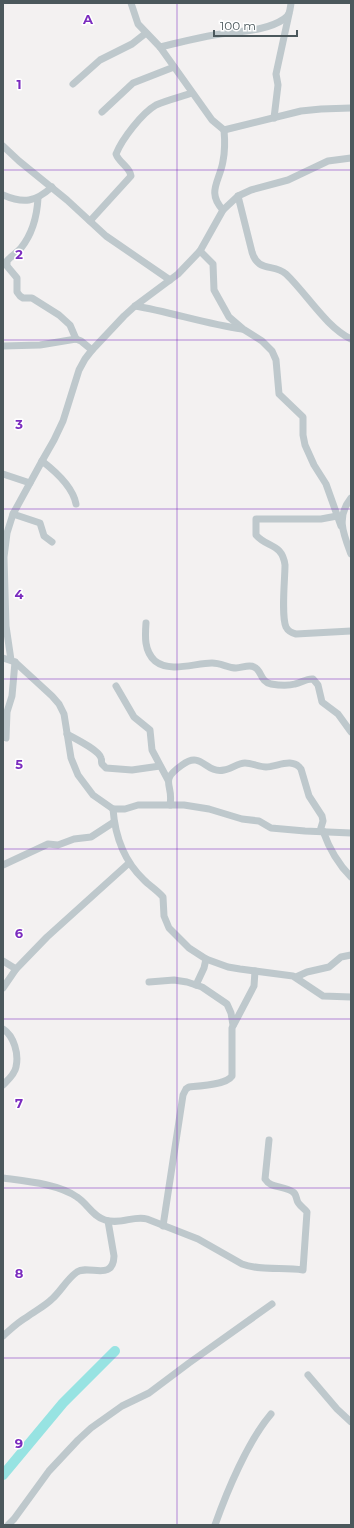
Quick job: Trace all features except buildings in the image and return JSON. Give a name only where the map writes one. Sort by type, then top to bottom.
[{"type":"street","points":[[274,118],[278,85],[276,74],[291,3]]},
{"type":"street","points":[[130,5],[136,19],[146,33],[160,47],[212,120],[224,130]]},
{"type":"street","points":[[160,47],[270,25],[284,19],[289,14]]},
{"type":"street","points":[[72,84],[100,60],[112,52],[132,44],[146,33]]},
{"type":"street","points":[[102,112],[133,82],[174,67]]},
{"type":"street","points":[[90,221],[131,176],[130,172],[118,159],[116,154],[136,124],[147,112],[158,105],[192,93]]},
{"type":"street","points":[[224,130],[314,109],[351,108]]},
{"type":"street","points":[[223,210],[215,200],[214,193],[224,161],[224,130]]},
{"type":"street","points":[[3,146],[19,161],[52,187],[106,236],[170,280]]},
{"type":"street","points":[[6,738],[7,712],[12,696],[13,661],[6,634],[4,557],[7,533],[13,514],[54,440],[79,370],[92,350],[135,306],[170,280],[200,251],[223,210],[238,196],[251,190],[288,180],[328,162],[351,158]]},
{"type":"street","points":[[3,196],[34,200],[52,187]]},
{"type":"street","points":[[238,196],[255,261],[258,264],[286,274],[302,290],[338,332],[351,339]]},
{"type":"street","points":[[38,198],[36,216],[31,233],[21,248],[7,261],[7,266],[17,278],[17,292],[20,296],[23,298],[32,298],[59,315],[70,325],[76,339]]},
{"type":"street","points":[[200,251],[213,264],[213,284],[218,298],[224,306],[229,318],[262,341],[272,351],[276,360],[279,394],[303,417],[303,435],[306,445],[311,459],[326,484],[351,554]]},
{"type":"street","points":[[135,306],[158,310],[220,326],[243,329]]},
{"type":"street","points":[[3,346],[40,345],[76,339],[82,341],[92,350]]},
{"type":"street","points":[[42,460],[56,473],[68,488],[74,496],[76,504]]},
{"type":"street","points":[[3,474],[30,484]]},
{"type":"street","points":[[341,526],[344,507],[351,498]]},
{"type":"street","points":[[13,514],[40,523],[43,534],[52,542]]},
{"type":"street","points":[[337,516],[321,519],[256,519],[256,535],[278,549],[284,559],[284,611],[287,628],[290,632],[296,634],[351,631]]},
{"type":"street","points":[[146,623],[145,637],[148,651],[154,660],[160,664],[168,666],[181,666],[212,663],[237,668],[253,666],[256,668],[264,681],[270,684],[293,685],[313,679],[318,685],[322,702],[341,718],[351,732]]},
{"type":"street","points":[[3,658],[13,661],[59,704],[64,714],[71,758],[78,775],[93,795],[113,809],[125,809],[138,805],[170,805],[205,808],[235,818],[259,821],[271,828],[351,833]]},
{"type":"street","points":[[116,686],[134,717],[150,730],[152,750],[168,780],[171,794],[170,805]]},
{"type":"street","points":[[67,734],[90,747],[99,755],[102,764],[106,768],[132,770],[160,766]]},
{"type":"street","points":[[168,780],[173,772],[189,760],[195,759],[212,768],[221,770],[243,764],[265,767],[282,763],[296,765],[301,769],[309,796],[322,816],[322,831],[334,855],[351,876]]},
{"type":"street","points":[[113,809],[114,822],[119,842],[129,863],[143,879],[163,897],[164,916],[169,928],[189,948],[206,959],[228,967],[255,972],[285,974],[296,977],[323,996],[351,997]]},
{"type":"street","points":[[3,865],[48,844],[58,845],[74,839],[91,837],[114,822]]},
{"type":"street","points":[[3,988],[16,968],[47,937],[129,863]]},
{"type":"street","points":[[296,977],[307,972],[329,967],[341,957],[351,955]]},
{"type":"street","points":[[196,985],[204,968],[206,959]]},
{"type":"street","points":[[3,960],[16,968]]},
{"type":"street","points":[[233,1025],[254,986],[255,972]]},
{"type":"street","points":[[149,982],[174,980],[196,985],[207,990],[227,1004],[231,1013],[233,1025],[232,1071],[230,1078],[213,1084],[189,1087],[183,1095],[163,1226]]},
{"type":"street","points":[[3,1028],[8,1031],[12,1037],[16,1048],[16,1067],[11,1078],[3,1085]]},
{"type":"street","points":[[3,1178],[43,1185],[69,1192],[82,1200],[98,1218],[108,1221],[121,1222],[144,1218],[198,1239],[249,1267],[292,1268],[303,1270],[307,1212],[297,1202],[296,1196],[292,1192],[270,1185],[264,1179],[269,1140]]},
{"type":"street","points":[[3,1336],[51,1300],[76,1272],[84,1270],[104,1271],[108,1269],[113,1262],[114,1256],[108,1221]]},
{"type":"street","points":[[8,1525],[49,1471],[91,1428],[122,1406],[149,1393],[272,1304]]},
{"type":"street","points":[[308,1375],[337,1409],[351,1422]]},
{"type":"street","points":[[216,1525],[225,1498],[242,1463],[265,1421],[272,1414]]},
{"type":"waterway","points":[[3,1475],[63,1403],[115,1351]]}]
